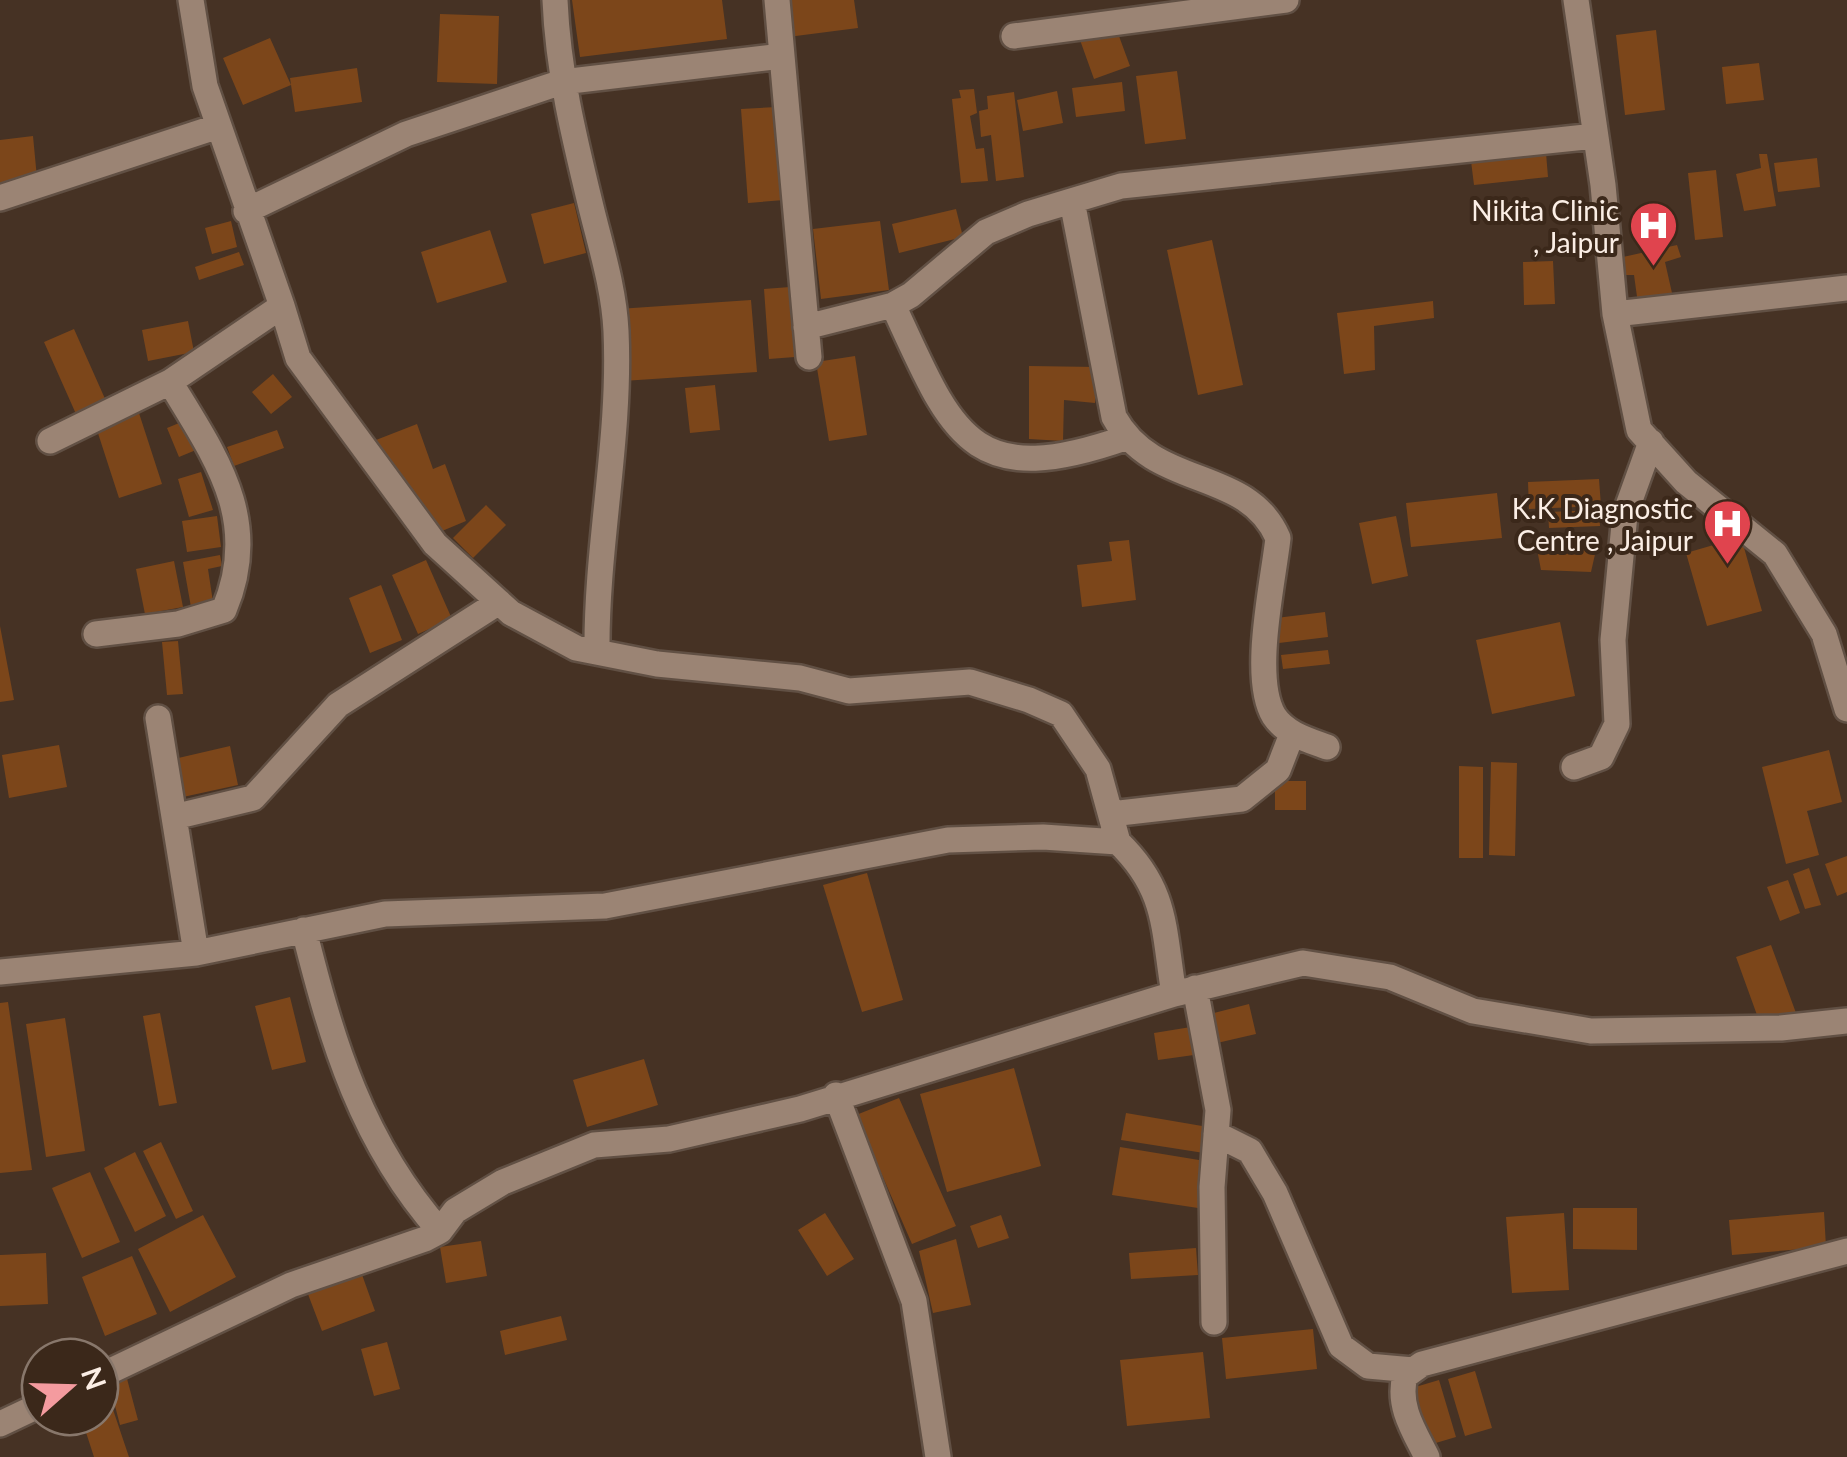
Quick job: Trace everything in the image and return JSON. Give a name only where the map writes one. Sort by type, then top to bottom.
[{"type":"street","points":[[192,0],[195,39],[218,126],[298,358],[435,544],[499,602],[576,648],[657,664],[800,678],[849,691],[970,682],[1060,714],[1098,769],[1118,842],[1156,888],[1218,1110],[1214,1322]]},
{"type":"street","points":[[555,0],[562,82],[611,284],[616,330],[615,444],[596,592],[597,652]]},
{"type":"street","points":[[777,0],[809,357]]},
{"type":"street","points":[[1014,36],[1286,0]]},
{"type":"street","points":[[1576,0],[1615,314],[1639,430],[1686,482],[1775,554],[1824,634],[1847,709]]},
{"type":"street","points":[[246,212],[406,134],[562,82],[782,56]]},
{"type":"street","points":[[0,198],[218,126]]},
{"type":"street","points":[[806,327],[893,304],[911,295],[986,232],[1121,186],[1595,136]]},
{"type":"street","points":[[1072,201],[1106,393],[1125,438],[1164,466],[1256,503],[1270,519],[1278,538],[1262,690],[1276,718],[1292,734],[1327,747]]},
{"type":"street","points":[[1615,314],[1847,288]]},
{"type":"street","points":[[893,304],[953,424],[978,447],[1010,456],[1048,458],[1125,438]]},
{"type":"street","points":[[50,441],[170,382],[282,306]]},
{"type":"street","points":[[96,634],[202,620],[224,610],[236,582],[240,547],[237,514],[227,483],[170,382]]},
{"type":"street","points":[[1574,767],[1601,758],[1617,724],[1613,640],[1624,514],[1650,442]]},
{"type":"street","points":[[174,817],[253,798],[338,705],[499,602]]},
{"type":"street","points":[[158,718],[196,953]]},
{"type":"street","points":[[1111,814],[1242,800],[1278,770],[1292,734]]},
{"type":"street","points":[[0,972],[196,953],[386,914],[605,906],[948,840],[1044,837],[1118,842]]},
{"type":"street","points":[[304,930],[326,1014],[362,1113],[401,1187],[440,1231]]},
{"type":"street","points":[[120,1366],[291,1285],[440,1231],[455,1211],[503,1182],[594,1144],[669,1139],[800,1109],[1184,991],[1303,963],[1390,978],[1473,1011],[1591,1031],[1780,1028],[1847,1022]]},
{"type":"street","points":[[836,1095],[914,1301],[938,1457]]},
{"type":"street","points":[[1216,1134],[1250,1152],[1266,1179],[1340,1346],[1368,1366],[1414,1370]]},
{"type":"street","points":[[1427,1457],[1404,1409],[1405,1376],[1414,1370],[1847,1251]]},
{"type":"building","points":[[572,0],[722,0],[727,39],[580,57]]},
{"type":"building","points":[[783,0],[854,0],[858,28],[788,37]]},
{"type":"building","points":[[440,14],[499,16],[497,84],[437,82]]},
{"type":"building","points":[[1116,28],[1130,66],[1094,79],[1080,40]]},
{"type":"building","points":[[1656,30],[1665,110],[1625,115],[1616,35]]},
{"type":"building","points":[[270,38],[291,85],[243,105],[223,58]]},
{"type":"building","points":[[1759,63],[1764,100],[1726,104],[1722,67]]},
{"type":"building","points":[[357,68],[362,102],[295,112],[290,78]]},
{"type":"building","points":[[1177,71],[1186,139],[1145,144],[1136,76]]},
{"type":"building","points":[[1122,82],[1125,111],[1076,117],[1072,88]]},
{"type":"building","points":[[974,89],[977,113],[970,116],[976,149],[984,148],[988,181],[961,183],[952,99],[961,98],[959,90]]},
{"type":"building","points":[[1057,91],[1063,123],[1023,131],[1017,100]]},
{"type":"building","points":[[1014,92],[1024,177],[996,181],[991,135],[981,137],[979,111],[988,109],[987,96]]},
{"type":"building","points":[[777,107],[784,200],[748,203],[741,109]]},
{"type":"building","points":[[33,136],[37,178],[0,183],[0,140]]},
{"type":"building","points":[[1546,153],[1548,177],[1474,185],[1471,161]]},
{"type":"building","points":[[1759,154],[1767,154],[1776,206],[1744,211],[1736,174],[1761,168]]},
{"type":"building","points":[[1817,158],[1820,187],[1778,192],[1774,163]]},
{"type":"building","points":[[1716,170],[1723,237],[1695,240],[1688,173]]},
{"type":"building","points":[[574,203],[586,253],[544,264],[531,214]]},
{"type":"building","points":[[956,209],[963,237],[899,253],[892,224]]},
{"type":"building","points":[[231,221],[237,247],[212,254],[205,228]]},
{"type":"building","points":[[880,221],[889,290],[821,299],[813,229]]},
{"type":"building","points":[[490,230],[507,282],[437,303],[421,252]]},
{"type":"building","points":[[1212,240],[1243,385],[1198,395],[1167,250]]},
{"type":"building","points":[[1677,245],[1681,257],[1665,262],[1672,293],[1638,304],[1634,275],[1626,275],[1623,257]]},
{"type":"building","points":[[239,252],[244,265],[199,280],[195,267]]},
{"type":"building","points":[[1553,261],[1555,304],[1524,305],[1523,262]]},
{"type":"building","points":[[790,287],[795,357],[769,359],[764,289]]},
{"type":"building","points":[[751,300],[757,372],[623,381],[618,309]]},
{"type":"building","points":[[1433,301],[1434,318],[1374,326],[1375,370],[1344,374],[1337,313]]},
{"type":"building","points":[[188,321],[194,352],[148,361],[142,330]]},
{"type":"building","points":[[74,329],[106,401],[76,414],[44,342]]},
{"type":"building","points":[[855,356],[867,435],[829,441],[816,362]]},
{"type":"building","points":[[1029,366],[1097,367],[1095,403],[1064,400],[1063,441],[1029,439]]},
{"type":"building","points":[[273,374],[292,397],[271,414],[252,392]]},
{"type":"building","points":[[715,385],[720,430],[690,433],[685,388]]},
{"type":"building","points":[[138,410],[162,484],[119,498],[95,424]]},
{"type":"building","points":[[184,421],[196,450],[179,457],[167,428]]},
{"type":"building","points":[[417,424],[433,469],[445,464],[466,521],[442,531],[401,487],[376,440]]},
{"type":"building","points":[[277,430],[284,448],[234,466],[227,447]]},
{"type":"building","points":[[201,472],[213,510],[189,517],[178,479]]},
{"type":"building","points":[[1599,479],[1601,506],[1529,509],[1528,482]]},
{"type":"building","points":[[1497,493],[1502,538],[1411,547],[1406,503]]},
{"type":"building","points":[[486,505],[506,525],[473,558],[453,538]]},
{"type":"building","points":[[1599,510],[1600,526],[1549,528],[1548,512]]},
{"type":"building","points":[[217,516],[221,547],[187,552],[182,521]]},
{"type":"building","points":[[1396,516],[1408,576],[1372,584],[1359,523]]},
{"type":"building","points":[[1741,537],[1762,611],[1707,626],[1686,553]]},
{"type":"building","points":[[1129,540],[1136,600],[1082,607],[1077,565],[1112,561],[1109,542]]},
{"type":"building","points":[[1598,541],[1591,572],[1541,570],[1536,544]]},
{"type":"building","points":[[220,555],[222,566],[208,569],[213,602],[191,607],[183,562]]},
{"type":"building","points":[[426,560],[452,619],[418,634],[392,575]]},
{"type":"building","points":[[174,561],[183,607],[145,614],[136,569]]},
{"type":"building","points":[[381,585],[402,640],[370,653],[349,598]]},
{"type":"building","points":[[1325,612],[1328,637],[1279,643],[1276,618]]},
{"type":"building","points":[[1560,622],[1575,696],[1492,714],[1476,640]]},
{"type":"building","points":[[0,626],[14,700],[0,702]]},
{"type":"building","points":[[178,641],[183,694],[167,695],[162,642]]},
{"type":"building","points":[[1328,650],[1330,664],[1283,669],[1281,655]]},
{"type":"building","points":[[59,745],[67,787],[9,798],[2,755]]},
{"type":"building","points":[[230,746],[238,785],[183,797],[174,759]]},
{"type":"building","points":[[1829,750],[1842,802],[1807,811],[1819,855],[1786,864],[1762,767]]},
{"type":"building","points":[[1491,762],[1517,763],[1515,856],[1489,855]]},
{"type":"building","points":[[1459,766],[1483,767],[1483,858],[1459,858]]},
{"type":"building","points":[[1275,781],[1306,781],[1306,810],[1275,810]]},
{"type":"building","points":[[1847,856],[1847,892],[1837,896],[1825,864]]},
{"type":"building","points":[[1809,868],[1821,905],[1805,909],[1793,874]]},
{"type":"building","points":[[867,873],[903,1000],[862,1012],[823,885]]},
{"type":"building","points":[[1788,880],[1800,913],[1780,921],[1767,887]]},
{"type":"building","points":[[1771,945],[1796,1013],[1761,1026],[1736,957]]},
{"type":"building","points":[[290,997],[306,1062],[272,1070],[255,1006]]},
{"type":"building","points":[[8,1002],[32,1170],[0,1173],[0,1003]]},
{"type":"building","points":[[1249,1004],[1256,1034],[1217,1043],[1210,1014]]},
{"type":"building","points":[[160,1013],[177,1103],[159,1106],[143,1016]]},
{"type":"building","points":[[65,1018],[85,1151],[46,1157],[26,1024]]},
{"type":"building","points":[[1197,1026],[1201,1054],[1158,1060],[1154,1033]]},
{"type":"building","points":[[644,1059],[658,1105],[587,1127],[573,1080]]},
{"type":"building","points":[[1014,1068],[1041,1166],[947,1192],[920,1094]]},
{"type":"building","points":[[899,1098],[956,1226],[912,1244],[856,1115]]},
{"type":"building","points":[[1126,1113],[1208,1127],[1204,1153],[1121,1140]]},
{"type":"building","points":[[161,1142],[193,1211],[176,1219],[143,1151]]},
{"type":"building","points":[[1120,1147],[1205,1161],[1198,1208],[1112,1195]]},
{"type":"building","points":[[135,1152],[166,1216],[135,1232],[104,1168]]},
{"type":"building","points":[[90,1172],[120,1242],[82,1258],[52,1188]]},
{"type":"building","points":[[1573,1208],[1637,1208],[1637,1250],[1573,1249]]},
{"type":"building","points":[[1824,1212],[1826,1247],[1732,1255],[1729,1220]]},
{"type":"building","points":[[825,1213],[854,1259],[827,1276],[798,1230]]},
{"type":"building","points":[[1564,1213],[1569,1290],[1512,1293],[1506,1217]]},
{"type":"building","points":[[203,1215],[236,1277],[170,1312],[138,1249]]},
{"type":"building","points":[[1001,1215],[1009,1238],[978,1248],[970,1226]]},
{"type":"building","points":[[956,1239],[971,1305],[933,1313],[919,1251]]},
{"type":"building","points":[[481,1241],[487,1276],[446,1283],[440,1247]]},
{"type":"building","points":[[1196,1248],[1198,1275],[1131,1279],[1129,1253]]},
{"type":"building","points":[[46,1253],[48,1304],[0,1306],[0,1255]]},
{"type":"building","points":[[132,1256],[157,1314],[105,1336],[82,1277]]},
{"type":"building","points":[[360,1269],[375,1311],[322,1331],[306,1289]]},
{"type":"building","points":[[561,1316],[567,1340],[505,1355],[500,1331]]},
{"type":"building","points":[[1313,1329],[1317,1369],[1226,1379],[1222,1338]]},
{"type":"building","points":[[387,1342],[400,1389],[374,1396],[361,1349]]},
{"type":"building","points":[[1203,1352],[1210,1418],[1127,1426],[1120,1360]]},
{"type":"building","points":[[1475,1371],[1492,1428],[1465,1436],[1448,1379]]},
{"type":"building","points":[[126,1375],[138,1420],[120,1425],[120,1376]]},
{"type":"building","points":[[1439,1380],[1456,1437],[1429,1445],[1412,1388]]},
{"type":"building","points":[[120,1430],[129,1457],[94,1457],[88,1437],[120,1437]]},
{"type":"place","name":"Nikita Clinic , Jaipur","points":[[1654,268]]},
{"type":"place","name":"K.K Diagnostic Centre , Jaipur","points":[[1728,566]]}]
